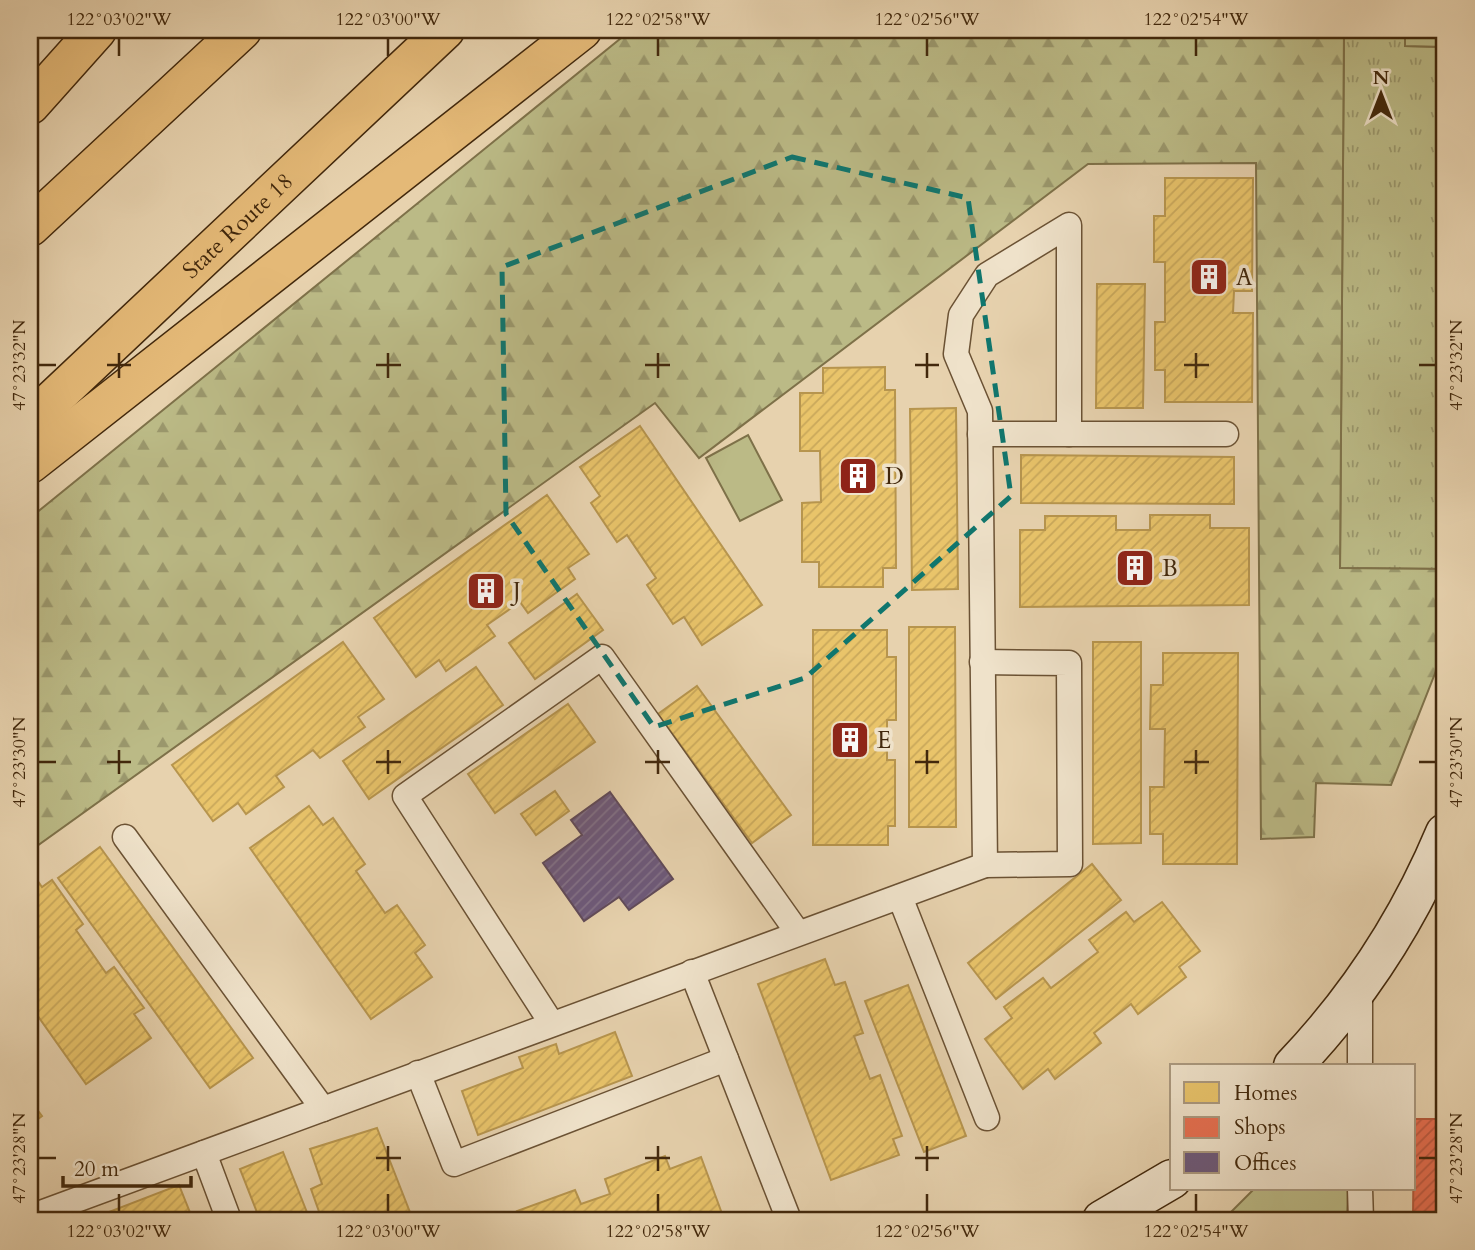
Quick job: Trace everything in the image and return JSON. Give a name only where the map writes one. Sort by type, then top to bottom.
[{"type":"highway","points":[[30,105],[97,30]]},
{"type":"highway","points":[[30,227],[242,30]]},
{"type":"highway","name":"State Route 18","points":[[30,421],[445,30]]},
{"type":"highway","points":[[30,464],[582,30]]},
{"type":"main road","points":[[1295,1064],[1318,1041],[1360,989],[1436,877],[1445,833]]},
{"type":"main road","points":[[1102,1220],[1170,1179]]},
{"type":"lane","points":[[985,865],[980,411],[957,354],[961,315],[986,275],[1069,225],[1069,434]]},
{"type":"lane","points":[[980,434],[1226,434]]},
{"type":"lane","points":[[552,1024],[405,796],[602,657],[799,933]]},
{"type":"lane","points":[[30,1217],[63,1213],[204,1153],[985,865],[1070,864],[1069,663],[982,662]]},
{"type":"lane","points":[[125,837],[323,1109]]},
{"type":"lane","points":[[900,897],[986,1118]]},
{"type":"lane","points":[[692,972],[789,1220]]},
{"type":"lane","points":[[1360,989],[1360,1064]]},
{"type":"lane","points":[[418,1073],[454,1164],[726,1059]]},
{"type":"lane","points":[[204,1153],[229,1220]]},
{"type":"lane","points":[[1360,1190],[1360,1220]]},
{"type":"highlighted area","points":[[792,157],[968,198],[1011,496],[805,678],[654,727],[506,514],[502,267]]},
{"type":"green space","points":[[631,30],[1344,30],[1340,568],[1445,569],[1445,648],[1391,785],[1316,783],[1314,837],[1261,839],[1256,163],[1088,164],[699,458],[655,403],[30,851],[30,518]]},
{"type":"green space","points":[[1344,30],[1405,30],[1406,46],[1445,47],[1445,569],[1340,568]]},
{"type":"green space","points":[[1405,30],[1445,30],[1445,47],[1405,46]]},
{"type":"green space","points":[[748,435],[782,500],[740,521],[706,458]]},
{"type":"green space","points":[[1253,1190],[1348,1190],[1347,1220],[1223,1220]]},
{"type":"building: Homes","name":"A","points":[[1165,178],[1253,178],[1252,291],[1234,291],[1233,313],[1253,313],[1252,402],[1165,402],[1165,370],[1155,370],[1155,322],[1165,322],[1165,262],[1154,262],[1154,216],[1165,216]]},
{"type":"building: Homes","points":[[1097,284],[1145,284],[1143,408],[1096,408]]},
{"type":"building: Homes","name":"D","points":[[885,367],[885,390],[895,390],[896,568],[883,568],[883,587],[819,587],[819,562],[802,562],[802,503],[821,502],[820,451],[800,451],[800,393],[823,393],[823,368]]},
{"type":"building: Homes","points":[[956,408],[958,589],[912,590],[910,409]]},
{"type":"building: Homes","points":[[640,426],[762,605],[702,645],[684,617],[673,624],[647,585],[656,578],[627,535],[617,542],[591,503],[600,496],[580,467]]},
{"type":"building: Homes","points":[[1021,455],[1234,457],[1234,504],[1021,503]]},
{"type":"building: Homes","name":"J","points":[[547,495],[589,554],[568,568],[575,579],[528,613],[520,602],[487,625],[495,636],[446,671],[439,660],[416,677],[374,618]]},
{"type":"building: Homes","name":"B","points":[[1150,515],[1210,515],[1210,528],[1249,528],[1249,605],[1020,607],[1020,530],[1045,530],[1045,516],[1116,516],[1116,530],[1150,530]]},
{"type":"building: Homes","points":[[577,594],[603,630],[535,679],[509,643]]},
{"type":"building: Homes","points":[[909,627],[955,627],[956,827],[909,827]]},
{"type":"building: Homes","name":"E","points":[[813,630],[887,630],[887,657],[896,657],[896,720],[887,720],[887,760],[895,760],[895,826],[888,826],[888,845],[813,845]]},
{"type":"building: Homes","points":[[343,642],[384,699],[358,717],[365,727],[320,758],[313,750],[276,776],[284,787],[246,814],[238,803],[213,821],[172,765]]},
{"type":"building: Homes","points":[[1093,642],[1141,642],[1141,843],[1093,844]]},
{"type":"building: Homes","points":[[1163,653],[1238,653],[1237,864],[1163,864],[1163,834],[1150,834],[1150,787],[1164,787],[1165,729],[1150,729],[1151,685],[1163,685]]},
{"type":"building: Homes","points":[[476,667],[503,705],[369,799],[343,761]]},
{"type":"building: Homes","points":[[697,686],[791,815],[752,843],[658,714]]},
{"type":"building: Homes","points":[[568,704],[595,742],[495,813],[468,774]]},
{"type":"building: Homes","points":[[555,791],[569,811],[536,835],[521,814]]},
{"type":"building: Homes","points":[[309,806],[323,825],[333,818],[365,864],[356,871],[385,913],[397,905],[425,945],[415,953],[432,977],[371,1019],[250,848]]},
{"type":"building: Homes","points":[[100,847],[253,1058],[210,1088],[58,878]]},
{"type":"building: Homes","points":[[1092,864],[1121,900],[996,999],[968,963]]},
{"type":"building: Homes","points":[[30,870],[42,887],[52,880],[83,924],[76,930],[106,973],[114,967],[144,1008],[134,1014],[151,1038],[86,1084],[30,1005]]},
{"type":"building: Homes","points":[[1162,902],[1200,951],[1179,967],[1186,977],[1138,1014],[1131,1004],[1094,1033],[1101,1043],[1055,1079],[1048,1069],[1023,1089],[985,1039],[1012,1018],[1004,1007],[1043,978],[1051,988],[1098,952],[1089,940],[1126,912],[1134,922]]},
{"type":"building: Homes","points":[[825,959],[835,985],[845,982],[863,1033],[854,1036],[870,1079],[880,1075],[902,1136],[893,1139],[899,1155],[831,1180],[758,984]]},
{"type":"building: Homes","points":[[908,985],[966,1136],[924,1152],[865,1001]]},
{"type":"building: Homes","points":[[615,1032],[632,1076],[478,1135],[462,1091],[523,1068],[519,1057],[556,1044],[559,1054]]},
{"type":"building: Homes","points":[[30,1100],[42,1116],[30,1125]]},
{"type":"building: Homes","points":[[377,1128],[413,1220],[322,1220],[311,1189],[322,1184],[310,1149]]},
{"type":"building: Homes","points":[[283,1152],[310,1220],[260,1220],[240,1169]]},
{"type":"building: Homes","points":[[665,1156],[670,1169],[701,1157],[724,1219],[521,1220],[517,1211],[575,1190],[581,1204],[610,1194],[605,1179]]},
{"type":"building: Homes","points":[[179,1185],[193,1220],[103,1220],[101,1215]]},
{"type":"building: Shops","points":[[1416,1119],[1445,1119],[1445,1220],[1413,1220],[1413,1190],[1416,1190]]},
{"type":"building: Offices","points":[[610,792],[673,879],[629,910],[619,897],[584,921],[543,863],[582,835],[571,820]]},
{"type":"place","name":"A","points":[[1209,277]]},
{"type":"place","name":"D","points":[[858,476]]},
{"type":"place","name":"B","points":[[1135,568]]},
{"type":"place","name":"J","points":[[486,591]]},
{"type":"place","name":"E","points":[[850,740]]}]
